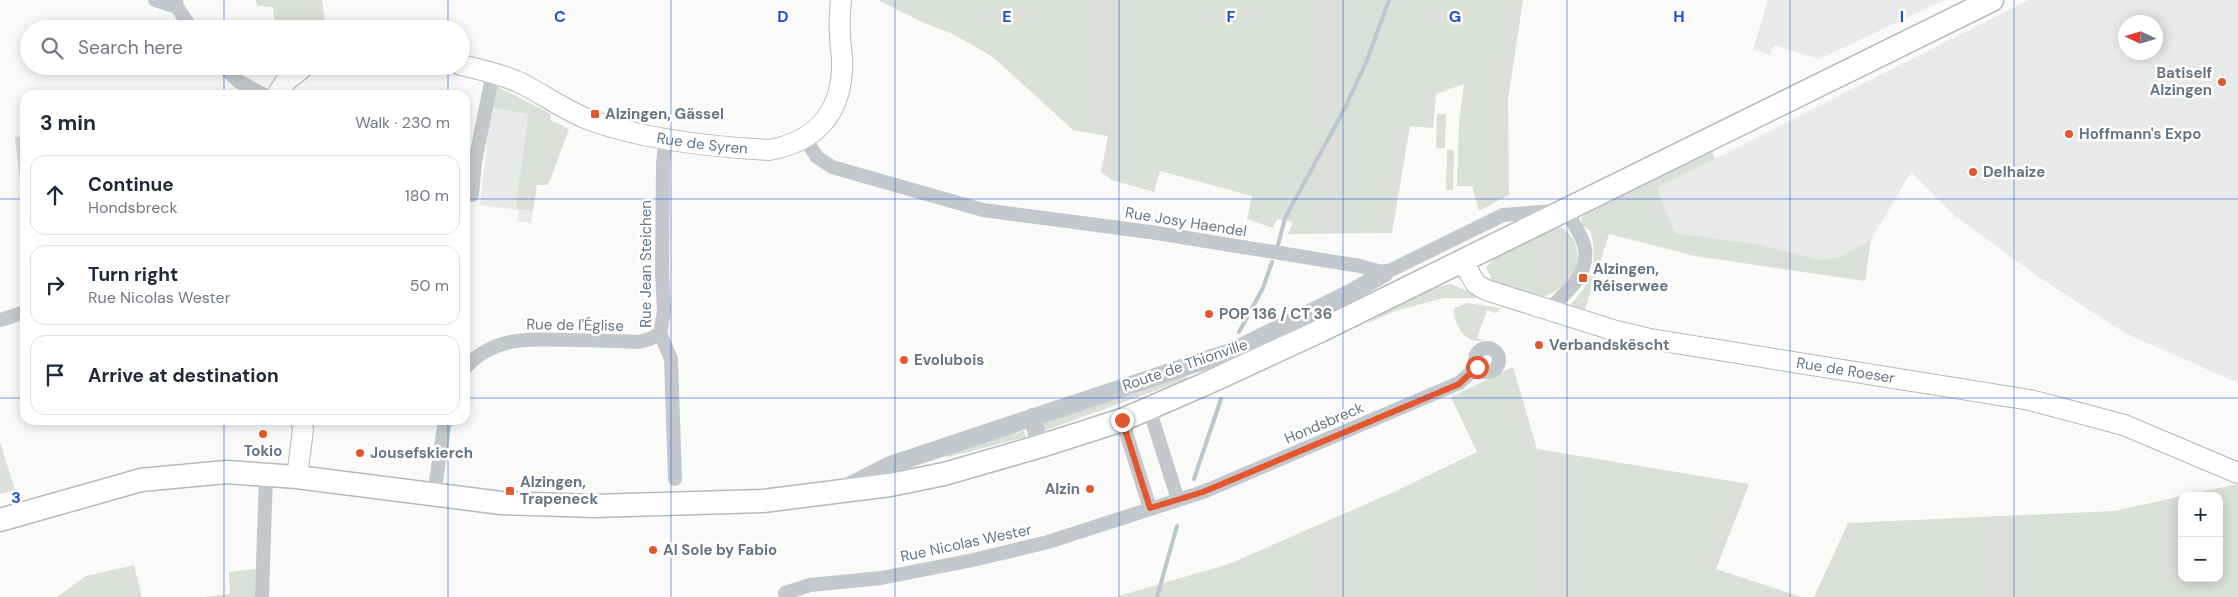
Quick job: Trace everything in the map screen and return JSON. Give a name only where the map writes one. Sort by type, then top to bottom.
[{"type":"main road","name":"Rue de Syren","points":[[470,67],[516,81],[563,108],[590,120],[666,138],[769,150],[785,147],[805,139],[828,116],[840,90],[842,68],[841,0]]},
{"type":"main road","points":[[0,520],[142,480],[226,472],[266,474],[501,502],[594,506],[720,504],[835,493],[890,485],[944,474],[1041,446],[1122,420],[1150,408],[1320,331],[1992,0]]},
{"type":"main road","points":[[280,90],[286,81],[294,75]]},
{"type":"main road","name":"Rue de Roeser","points":[[1462,261],[1476,284],[1486,290],[1550,308],[1598,325],[1650,339],[2038,402],[2124,424],[2238,473]]},
{"type":"main road","points":[[297,478],[302,425]]},
{"type":"street","points":[[155,0],[177,3],[187,20]]},
{"type":"street","points":[[472,195],[475,162],[493,73]]},
{"type":"street","points":[[232,75],[238,81],[255,90]]},
{"type":"street","name":"Rue Jean Steichen","points":[[666,138],[663,163],[662,213],[664,312],[660,332],[671,359],[676,479]]},
{"type":"street","name":"Rue Josy Haendel","points":[[805,139],[817,157],[832,167],[983,210],[1150,232],[1360,266],[1385,273]]},
{"type":"street","points":[[1385,273],[1503,215],[1566,210],[1585,249],[1585,262],[1573,287],[1550,308]]},
{"type":"street","name":"Route de Thionville","points":[[835,493],[890,465],[1233,351],[1350,293],[1385,273]]},
{"type":"street","points":[[0,320],[20,314]]},
{"type":"street","name":"Rue de l'Église","points":[[470,362],[475,357],[496,345],[524,339],[638,342],[650,339],[660,332]]},
{"type":"street","name":"Hondsbreck","points":[[1172,502],[1203,492],[1459,384],[1477,367]]},
{"type":"street","points":[[1150,408],[1172,502]]},
{"type":"street","points":[[1032,417],[1041,446]]},
{"type":"street","points":[[1122,420],[1150,508]]},
{"type":"street","points":[[434,495],[444,425]]},
{"type":"street","points":[[262,596],[266,474]]},
{"type":"street","name":"Rue Nicolas Wester","points":[[785,593],[810,585],[881,578],[973,560],[1048,542],[1172,502]]},
{"type":"shaded area","points":[[256,0],[322,0],[325,20],[274,20],[273,7],[257,6]]},
{"type":"shaded area","points":[[878,0],[1523,0],[1508,100],[1509,195],[1479,211],[1472,186],[1457,186],[1459,122],[1464,84],[1436,94],[1433,128],[1410,126],[1392,233],[1288,234],[1293,222],[1277,219],[1273,228],[1247,219],[1252,196],[1160,171],[1154,192],[1112,180],[1101,172],[1108,136],[1073,130],[993,57],[955,35],[920,21]]},
{"type":"shaded area","points":[[1768,0],[1945,0],[1819,59],[1774,45],[1770,55],[1753,50]]},
{"type":"shaded area","points":[[2029,0],[2238,0],[2238,383],[2125,333],[2043,280],[1955,216],[1911,172],[1871,240],[1839,257],[1821,260],[1757,244],[1675,233],[1657,188]]},
{"type":"shaded area","points":[[494,85],[551,114],[550,120],[569,129],[547,185],[537,185],[533,211],[516,208],[528,114],[491,107]]},
{"type":"shaded area","points":[[491,107],[551,114],[550,120],[566,127],[547,185],[537,185],[531,223],[517,221],[519,210],[480,205]]},
{"type":"shaded area","points":[[1437,114],[1446,114],[1445,148],[1436,148]]},
{"type":"shaded area","points":[[20,136],[20,179],[15,137]]},
{"type":"shaded area","points":[[1447,150],[1454,150],[1453,190],[1446,190]]},
{"type":"shaded area","points":[[1712,152],[1715,159],[1657,188],[1675,233],[1757,244],[1821,260],[1839,257],[1871,240],[1865,281],[1695,256],[1609,234],[1585,310],[1570,305],[1584,288],[1594,262],[1590,230],[1582,225],[1581,218],[1585,212]]},
{"type":"shaded area","points":[[1557,226],[1571,236],[1577,252],[1576,269],[1566,284],[1538,299],[1489,281],[1491,276],[1487,266],[1500,253]]},
{"type":"shaded area","points":[[1451,284],[1479,296],[1478,298],[1444,298],[1395,311],[1366,324],[1418,295],[1440,286]]},
{"type":"shaded area","points":[[1468,303],[1500,308],[1496,313],[1487,310],[1477,338],[1484,340],[1472,340],[1467,337],[1462,333],[1456,321],[1454,308]]},
{"type":"shaded area","points":[[1513,367],[1537,449],[1749,484],[1716,569],[1801,597],[1115,597],[1229,564],[1396,491],[1477,452],[1451,397]]},
{"type":"shaded area","points":[[1186,376],[1188,379],[1046,430],[1043,422]]},
{"type":"shaded area","points":[[1024,431],[1026,437],[948,457],[947,451]]},
{"type":"shaded area","points":[[0,442],[15,490],[0,494]]},
{"type":"shaded area","points":[[2238,484],[2238,597],[1814,597],[1848,523],[2114,511],[2178,497],[2178,582],[2223,582],[2223,492],[2201,492]]},
{"type":"shaded area","points":[[134,565],[142,597],[57,597],[86,576]]},
{"type":"shaded area","points":[[256,569],[255,597],[204,597],[230,594],[229,572]]},
{"type":"waterway","points":[[1278,245],[1285,218],[1345,108],[1367,60],[1389,0]]},
{"type":"waterway","points":[[1239,332],[1263,288],[1272,262]]},
{"type":"waterway","points":[[1194,479],[1221,399]]},
{"type":"waterway","points":[[1157,597],[1177,526]]},
{"type":"place","name":"Batiself Alzingen","points":[[2222,82]]},
{"type":"place","name":"Alzingen, Gässel","points":[[595,114]]},
{"type":"place","name":"Hoffmann's Expo","points":[[2069,134]]},
{"type":"place","name":"Delhaize","points":[[1973,172]]},
{"type":"place","name":"Alzingen, Réiserwee","points":[[1583,278]]},
{"type":"place","name":"POP 136 / CT 36","points":[[1209,314]]},
{"type":"place","name":"Verbandskëscht","points":[[1539,345]]},
{"type":"place","name":"Evolubois","points":[[904,360]]},
{"type":"place","name":"Tokio","points":[[263,434]]},
{"type":"place","name":"Jousefskierch","points":[[360,453]]},
{"type":"place","name":"Alzin","points":[[1090,489]]},
{"type":"place","name":"Alzingen, Trapeneck","points":[[510,491]]},
{"type":"place","name":"Al Sole by Fabio","points":[[653,550]]},
{"type":"route","points":[[1122,420],[1150,508],[1203,492],[1459,384],[1477,367]]}]
